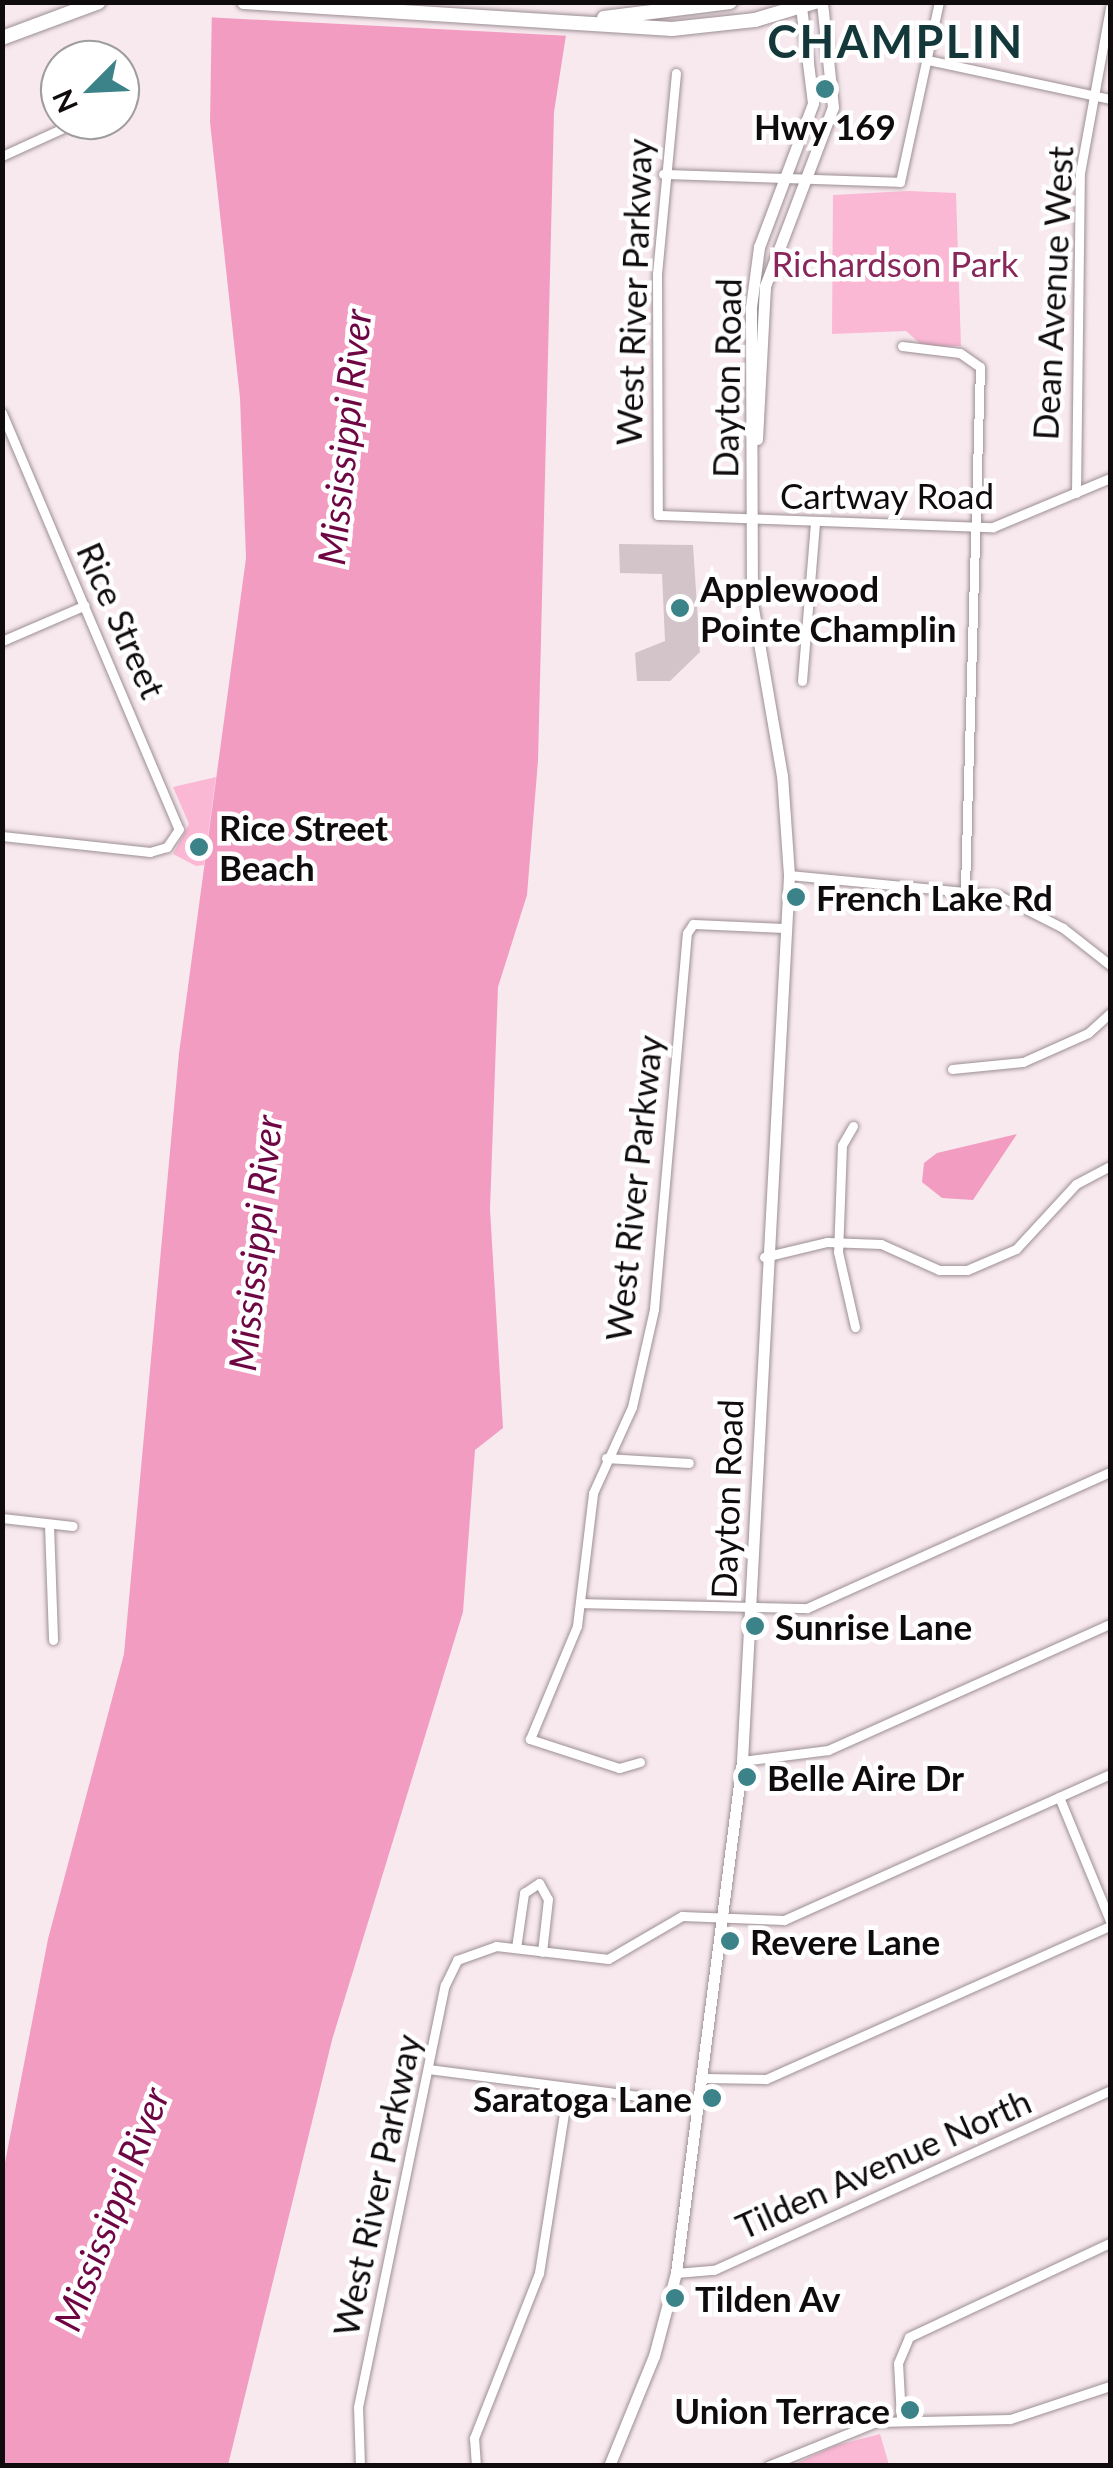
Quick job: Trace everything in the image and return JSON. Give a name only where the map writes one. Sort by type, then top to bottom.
[{"type":"highway","points":[[2,38],[100,2]]},
{"type":"highway","points":[[244,2],[685,29],[806,4]]},
{"type":"highway","points":[[584,20],[730,2]]},
{"type":"main road","name":"Dayton Road","points":[[750,522],[766,286],[808,181],[834,97],[822,2]]},
{"type":"main road","name":"Dayton Road","points":[[609,2466],[676,2273],[726,1922],[742,1762],[764,1257],[788,876],[782,776],[752,603],[753,283],[814,90],[806,4]]},
{"type":"street","points":[[663,174],[888,186],[905,175],[939,2]]},
{"type":"street","name":"Dean Avenue West","points":[[1076,494],[1078,204],[1110,8]]},
{"type":"street","points":[[928,60],[1110,99]]},
{"type":"street","name":"West River Parkway","points":[[656,513],[663,174],[676,73]]},
{"type":"street","points":[[2,156],[40,139]]},
{"type":"street","points":[[902,346],[960,353],[980,368],[965,888]]},
{"type":"street","name":"Rice Street","points":[[2,413],[178,818],[167,847],[150,852],[2,836]]},
{"type":"street","name":"Cartway Road","points":[[656,513],[750,522],[977,527],[1008,524],[1110,478]]},
{"type":"street","points":[[802,681],[815,524]]},
{"type":"street","points":[[2,642],[86,605]]},
{"type":"street","points":[[788,876],[965,888],[1032,909],[1110,964]]},
{"type":"street","name":"West River Parkway","points":[[640,1762],[620,1768],[530,1739],[581,1603],[593,1493],[632,1407],[654,1309],[693,924],[785,928]]},
{"type":"street","points":[[952,1069],[1022,1062],[1088,1033],[1110,1013]]},
{"type":"street","points":[[853,1126],[842,1145],[838,1242],[855,1327]]},
{"type":"street","points":[[764,1257],[838,1242],[893,1246],[939,1270],[967,1270],[1016,1248],[1076,1184],[1110,1166]]},
{"type":"street","points":[[606,1458],[689,1464]]},
{"type":"street","points":[[581,1603],[748,1610],[824,1602],[1110,1472]]},
{"type":"street","points":[[2,1518],[72,1526]]},
{"type":"street","points":[[49,1524],[53,1640]]},
{"type":"street","points":[[742,1762],[828,1750],[1110,1624]]},
{"type":"street","points":[[542,1952],[548,1898],[539,1883],[524,1893],[516,1948],[542,1952],[608,1959],[668,1920],[784,1920],[1110,1774]]},
{"type":"street","points":[[705,2078],[766,2079],[1110,1923],[1059,1797]]},
{"type":"street","name":"West River Parkway","points":[[360,2466],[358,2406],[449,1971],[468,1951],[496,1946],[516,1948]]},
{"type":"street","points":[[428,2070],[701,2104]]},
{"type":"street","points":[[476,2466],[474,2438],[539,2272],[568,2087]]},
{"type":"street","name":"Tilden Avenue North","points":[[676,2273],[714,2270],[1110,2090]]},
{"type":"street","points":[[901,2418],[898,2363],[908,2338],[1110,2243]]},
{"type":"street","points":[[768,2466],[850,2430],[901,2418],[1010,2419],[1110,2386]]},
{"type":"green space","name":"Richardson Park","points":[[956,193],[961,346],[924,347],[906,331],[832,334],[833,195]]},
{"type":"green space","points":[[216,777],[204,865],[196,866],[173,854],[189,824],[173,787]]},
{"type":"green space","points":[[880,2434],[889,2465],[793,2465],[834,2446]]},
{"type":"water","name":"Mississippi River","points":[[212,3],[571,3],[554,112],[538,761],[527,895],[498,987],[490,1209],[503,1428],[475,1450],[463,1612],[332,2040],[228,2465],[3,2466],[3,2173],[48,1939],[124,1654],[179,1053],[246,558],[240,398],[210,122]]},
{"type":"water","points":[[1017,1134],[973,1200],[942,1198],[922,1182],[924,1163],[937,1153]]},
{"type":"pier","points":[[207,2],[576,2],[571,36],[204,17]]},
{"type":"building","name":"Applewood Pointe Champlin","points":[[619,544],[693,545],[700,652],[670,681],[637,681],[635,653],[665,641],[662,574],[620,573]]},
{"type":"place","name":"Hwy 169","points":[[825,89]]},
{"type":"place","name":"Applewood Pointe Champlin","points":[[680,608]]},
{"type":"place","name":"Rice Street Beach","points":[[199,847]]},
{"type":"place","name":"French Lake Rd","points":[[796,897]]},
{"type":"place","name":"Sunrise Lane","points":[[755,1626]]},
{"type":"place","name":"Belle Aire Dr","points":[[747,1777]]},
{"type":"place","name":"Revere Lane","points":[[730,1941]]},
{"type":"place","name":"Saratoga Lane","points":[[712,2098]]},
{"type":"place","name":"Tilden Av","points":[[675,2298]]},
{"type":"place","name":"Union Terrace","points":[[910,2410]]},
{"type":"district","name":"CHAMPLIN","points":[[896,42]]}]
